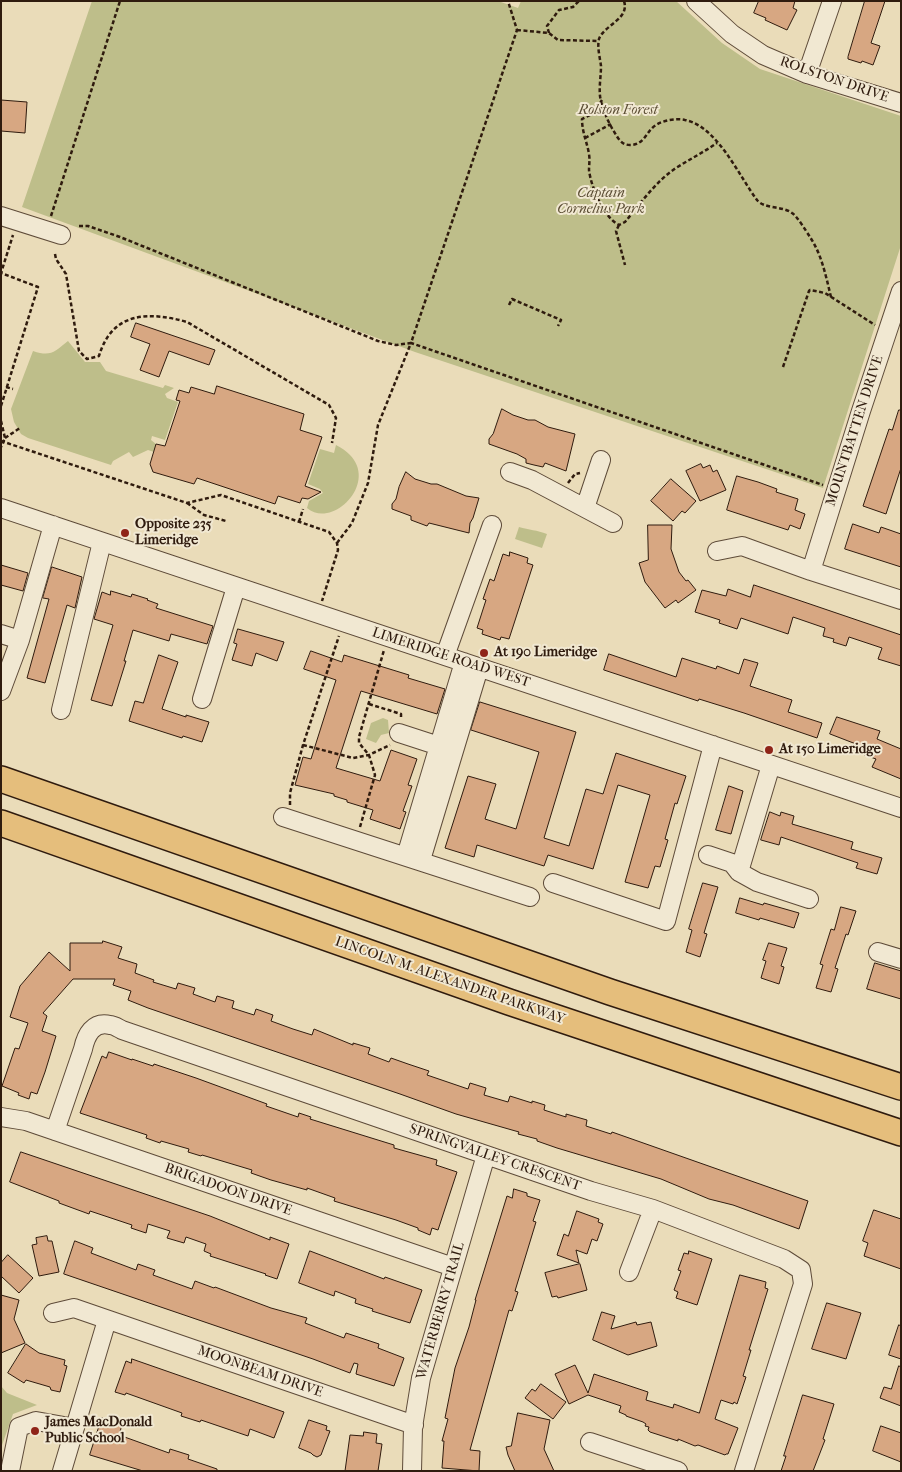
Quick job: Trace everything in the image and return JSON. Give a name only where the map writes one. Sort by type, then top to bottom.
[{"type":"highway","points":[[1,779],[610,992],[901,1087]]},
{"type":"highway","name":"LINCOLN M. ALEXANDER PARKWAY","points":[[1,823],[509,1002],[901,1133]]},
{"type":"street","name":"ROLSTON DRIVE","points":[[696,1],[732,34],[763,55],[807,74],[901,103]]},
{"type":"street","points":[[807,74],[832,1]]},
{"type":"street","points":[[1,216],[61,235]]},
{"type":"street","name":"MOUNTBATTEN DRIVE","points":[[811,571],[836,489],[891,337],[901,290]]},
{"type":"street","points":[[585,508],[602,460]]},
{"type":"street","points":[[510,472],[532,480],[613,523]]},
{"type":"street","name":"LIMERIDGE ROAD WEST","points":[[1,508],[901,808]]},
{"type":"street","points":[[1,691],[20,640],[53,525]]},
{"type":"street","points":[[445,656],[492,525]]},
{"type":"street","points":[[61,710],[102,542]]},
{"type":"street","points":[[716,551],[742,546],[901,600]]},
{"type":"street","points":[[202,699],[236,587]]},
{"type":"street","points":[[1,634],[20,640]]},
{"type":"street","points":[[413,858],[439,746],[472,665]]},
{"type":"street","points":[[413,858],[472,665]]},
{"type":"street","points":[[399,733],[439,746]]},
{"type":"street","points":[[552,882],[666,921],[714,746]]},
{"type":"street","points":[[739,872],[771,765]]},
{"type":"street","points":[[283,817],[530,897]]},
{"type":"street","points":[[708,855],[732,863],[739,872],[757,882],[808,899]]},
{"type":"street","points":[[878,952],[901,959]]},
{"type":"street","name":"SPRINGVALLEY CRESCENT","points":[[55,1131],[83,1049],[84,1038],[100,1024],[112,1025],[591,1191],[653,1209],[784,1259],[801,1270],[803,1284],[744,1471]]},
{"type":"street","name":"BRIGADOON DRIVE","points":[[1,1117],[19,1119],[453,1267]]},
{"type":"street","name":"WATERBERRY TRAIL","points":[[412,1471],[414,1425],[423,1371],[486,1155]]},
{"type":"street","points":[[629,1272],[653,1209]]},
{"type":"street","name":"MOONBEAM DRIVE","points":[[53,1313],[74,1308],[414,1425]]},
{"type":"street","points":[[62,1471],[107,1320]]},
{"type":"street","points":[[10,1471],[19,1428],[36,1421],[75,1428]]},
{"type":"street","points":[[590,1442],[678,1471]]},
{"type":"path","points":[[51,216],[120,1]]},
{"type":"path","points":[[337,543],[352,524],[368,483],[378,425],[411,343],[517,30],[508,1]]},
{"type":"path","points":[[579,1],[573,7],[560,10],[547,26],[550,33],[558,40],[598,42]]},
{"type":"path","points":[[624,1],[626,8],[623,13],[617,21],[603,31],[598,42],[602,100],[610,124],[619,139],[624,144],[640,143],[655,125],[672,119],[692,122],[708,132],[759,202],[792,213],[811,238],[822,260],[832,297]]},
{"type":"path","points":[[517,30],[550,33]]},
{"type":"path","points":[[602,100],[594,113],[582,119],[582,128],[590,156],[589,172],[597,198],[612,222],[619,225]]},
{"type":"path","points":[[584,138],[610,124]]},
{"type":"path","points":[[625,265],[616,231],[619,225],[625,222],[658,184],[675,168],[717,143]]},
{"type":"path","points":[[79,226],[88,226],[120,236],[378,341],[396,345],[411,343],[836,489]]},
{"type":"path","points":[[1,406],[38,287],[1,273],[14,230]]},
{"type":"path","points":[[55,254],[56,259],[66,274],[79,351],[87,359],[99,356],[103,342],[112,330],[124,322],[144,316],[166,316],[187,322],[329,405],[336,418],[332,443]]},
{"type":"path","points":[[783,367],[808,291],[810,290],[826,293],[891,337]]},
{"type":"path","points":[[509,305],[512,299],[528,305],[561,320],[558,326]]},
{"type":"path","points":[[525,311],[528,305]]},
{"type":"path","points":[[6,387],[14,389]]},
{"type":"path","points":[[1,421],[3,440],[1,447]]},
{"type":"path","points":[[3,440],[20,428]]},
{"type":"path","points":[[3,440],[187,503],[204,515],[226,521]]},
{"type":"path","points":[[187,503],[221,495],[329,532],[337,543],[337,556],[318,614]]},
{"type":"path","points":[[298,522],[303,509]]},
{"type":"path","points":[[283,817],[289,813],[290,793],[303,745],[343,622]]},
{"type":"path","points":[[356,840],[375,775],[369,755],[359,744],[359,737],[388,637]]},
{"type":"path","points":[[303,745],[353,758],[369,755],[395,743],[399,733],[401,714],[368,704]]},
{"type":"green space","name":"Captain Cornelius Park","points":[[92,1],[498,1],[518,8],[521,1],[676,1],[722,43],[760,69],[901,116],[901,245],[823,488],[415,352],[22,207]]},
{"type":"green space","points":[[68,341],[85,362],[100,362],[106,371],[163,388],[165,385],[174,388],[165,394],[167,398],[178,402],[165,440],[152,436],[151,440],[156,444],[154,452],[148,450],[133,457],[129,452],[113,461],[111,465],[28,438],[21,434],[14,422],[11,409],[33,351],[44,354],[52,352]]},
{"type":"green space","points":[[336,445],[351,456],[358,470],[358,483],[352,496],[343,506],[331,512],[318,513],[307,508],[309,501],[323,493],[320,489],[308,484],[320,449],[334,453]]},
{"type":"green space","points":[[519,527],[547,534],[542,548],[515,539]]},
{"type":"green space","points":[[383,718],[388,720],[389,733],[381,735],[376,743],[366,739],[371,723]]},
{"type":"green space","points":[[1,1386],[7,1393],[37,1405],[13,1414],[1,1448]]},
{"type":"building","points":[[759,1],[795,1],[793,8],[797,10],[787,30],[754,13]]},
{"type":"building","points":[[865,1],[885,1],[871,43],[880,46],[873,65],[848,59]]},
{"type":"building","points":[[1,100],[27,102],[25,133],[1,131]]},
{"type":"building","points":[[136,323],[215,350],[209,365],[169,351],[159,377],[140,370],[150,344],[131,337]]},
{"type":"building","points":[[217,386],[304,414],[300,430],[322,437],[305,486],[321,492],[308,499],[302,498],[300,503],[278,496],[275,504],[197,478],[194,484],[153,472],[150,464],[156,444],[165,446],[180,401],[176,400],[179,390],[189,393],[191,387],[214,394]]},
{"type":"building","points":[[502,409],[528,420],[535,420],[548,427],[575,434],[566,471],[545,463],[543,467],[526,463],[526,459],[517,454],[489,444],[489,439],[493,434]]},
{"type":"building","points":[[899,410],[901,410],[901,468],[886,514],[863,506],[889,429],[892,430]]},
{"type":"building","points":[[701,464],[703,468],[710,465],[713,472],[717,470],[726,490],[700,501],[686,471]]},
{"type":"building","points":[[406,472],[415,479],[437,484],[466,496],[479,498],[470,523],[469,533],[429,523],[427,526],[411,520],[411,516],[392,509],[392,504],[396,499]]},
{"type":"building","points":[[737,476],[777,489],[776,492],[798,499],[795,510],[805,514],[800,529],[790,525],[788,530],[727,510]]},
{"type":"building","points":[[671,479],[696,501],[685,513],[682,511],[673,521],[651,501]]},
{"type":"building","points":[[853,524],[879,533],[881,527],[901,534],[901,567],[845,549]]},
{"type":"building","points":[[648,525],[672,525],[671,549],[679,572],[696,590],[678,603],[676,600],[665,608],[645,582],[639,563],[648,560]]},
{"type":"building","points":[[510,552],[528,558],[527,563],[533,565],[509,639],[501,637],[500,640],[482,634],[483,630],[477,628],[486,600],[483,599],[490,579],[494,581],[503,554],[509,556]]},
{"type":"building","points":[[1,565],[28,573],[23,591],[1,585]]},
{"type":"building","points":[[52,567],[82,577],[75,608],[67,605],[45,683],[27,678],[49,599],[43,598]]},
{"type":"building","points":[[754,585],[901,635],[901,666],[878,659],[882,648],[849,637],[846,646],[833,642],[834,639],[823,636],[825,628],[793,617],[788,634],[741,618],[737,629],[719,623],[720,620],[695,612],[702,590],[726,596],[728,589],[750,597]]},
{"type":"building","points":[[111,591],[131,597],[132,594],[148,599],[158,604],[156,608],[213,626],[207,644],[171,634],[169,641],[133,630],[124,661],[126,661],[112,706],[91,700],[113,625],[94,619],[102,592],[110,595]]},
{"type":"building","points":[[238,629],[284,642],[277,661],[256,653],[252,666],[232,660],[237,644],[234,643]]},
{"type":"building","points":[[311,651],[342,662],[344,655],[409,675],[408,678],[445,689],[437,714],[361,691],[336,768],[380,781],[391,750],[417,759],[408,785],[412,786],[403,811],[406,812],[400,829],[370,819],[373,810],[347,802],[347,800],[334,796],[334,794],[295,785],[303,757],[311,759],[336,680],[304,669]]},
{"type":"building","points":[[609,654],[676,677],[682,658],[716,669],[717,666],[739,674],[744,659],[758,663],[750,686],[792,700],[788,712],[822,723],[817,738],[744,713],[699,699],[698,701],[604,670]]},
{"type":"building","points":[[159,655],[178,662],[162,709],[209,722],[202,742],[183,736],[182,738],[129,721],[135,701],[143,703]]},
{"type":"building","points":[[480,702],[576,732],[544,838],[569,846],[586,789],[603,794],[616,753],[686,776],[677,804],[675,803],[665,839],[668,840],[660,867],[655,866],[648,888],[625,882],[650,795],[618,785],[593,869],[548,855],[544,866],[477,845],[474,857],[445,848],[468,776],[496,784],[485,819],[516,829],[539,752],[471,730]]},
{"type":"building","points":[[837,717],[880,731],[877,739],[901,749],[901,779],[872,767],[876,759],[854,751],[856,744],[830,734]]},
{"type":"building","points":[[729,786],[743,791],[731,834],[716,830]]},
{"type":"building","points":[[770,812],[780,816],[781,812],[794,816],[792,824],[853,842],[851,849],[882,858],[877,874],[856,868],[858,863],[781,837],[779,845],[761,840]]},
{"type":"building","points":[[703,883],[718,887],[704,933],[707,934],[700,957],[686,952],[692,930],[689,929]]},
{"type":"building","points":[[740,898],[799,913],[794,928],[736,913]]},
{"type":"building","points":[[841,907],[856,911],[835,968],[838,969],[831,992],[816,988],[823,965],[820,964],[831,929],[834,930]]},
{"type":"building","points":[[103,941],[122,947],[118,958],[137,964],[135,973],[154,980],[153,982],[176,989],[178,983],[195,988],[193,994],[215,1002],[217,996],[234,1001],[232,1008],[254,1015],[256,1009],[273,1015],[271,1021],[293,1029],[312,1035],[314,1029],[353,1045],[353,1043],[370,1048],[368,1054],[389,1062],[391,1058],[429,1071],[427,1075],[468,1089],[470,1083],[486,1088],[484,1095],[508,1102],[510,1096],[545,1105],[544,1110],[566,1117],[566,1114],[587,1120],[586,1126],[611,1134],[612,1132],[808,1201],[799,1229],[733,1205],[709,1199],[661,1179],[557,1148],[537,1141],[537,1139],[518,1134],[519,1132],[456,1114],[148,1008],[128,1000],[131,991],[113,985],[115,979],[73,979],[43,1013],[47,1016],[42,1031],[56,1036],[37,1094],[31,1092],[29,1099],[2,1086],[15,1048],[19,1049],[28,1023],[10,1017],[20,986],[49,952],[70,971],[70,943],[102,943]]},
{"type":"building","points":[[769,943],[787,948],[781,966],[784,967],[779,984],[761,978],[766,961],[763,960]]},
{"type":"building","points":[[875,963],[901,971],[901,999],[867,989]]},
{"type":"building","points":[[109,1052],[153,1066],[154,1064],[298,1117],[299,1113],[311,1117],[310,1119],[394,1145],[394,1148],[437,1160],[436,1165],[457,1172],[438,1230],[432,1228],[430,1235],[418,1230],[418,1228],[396,1220],[334,1201],[335,1198],[307,1188],[307,1190],[271,1180],[251,1173],[252,1170],[188,1152],[189,1149],[161,1141],[160,1143],[146,1138],[147,1135],[80,1113],[102,1056],[106,1058]]},
{"type":"building","points":[[21,1152],[210,1216],[270,1240],[270,1237],[289,1244],[277,1279],[210,1256],[211,1254],[204,1251],[206,1244],[186,1237],[184,1243],[167,1238],[170,1231],[148,1224],[146,1233],[131,1228],[132,1225],[90,1211],[89,1214],[10,1182]]},
{"type":"building","points":[[514,1189],[540,1200],[533,1221],[536,1222],[515,1291],[518,1292],[512,1311],[509,1310],[470,1450],[480,1451],[479,1471],[442,1468],[444,1441],[442,1441],[448,1419],[445,1418],[455,1368],[469,1327],[475,1300],[507,1196],[512,1198]]},
{"type":"building","points":[[874,1210],[901,1219],[901,1269],[864,1256],[868,1243],[863,1241]]},
{"type":"building","points":[[577,1211],[599,1219],[598,1222],[603,1224],[597,1241],[592,1239],[587,1254],[576,1250],[579,1263],[557,1255],[564,1234],[568,1236]]},
{"type":"building","points":[[47,1236],[48,1241],[52,1241],[59,1272],[39,1276],[32,1245],[37,1244],[36,1238]]},
{"type":"building","points":[[75,1241],[93,1248],[91,1253],[136,1270],[138,1264],[155,1270],[153,1275],[192,1289],[195,1281],[271,1308],[307,1318],[305,1323],[344,1338],[346,1333],[379,1344],[378,1348],[404,1358],[394,1386],[356,1374],[358,1364],[354,1363],[350,1373],[64,1274]]},
{"type":"building","points":[[310,1251],[384,1279],[385,1277],[422,1290],[410,1323],[372,1311],[373,1309],[355,1303],[356,1299],[335,1291],[334,1296],[299,1283]]},
{"type":"building","points":[[689,1251],[712,1259],[697,1305],[676,1298],[678,1292],[674,1290],[681,1271],[678,1270],[684,1253],[688,1254]]},
{"type":"building","points":[[8,1255],[33,1278],[19,1293],[1,1276],[1,1263]]},
{"type":"building","points":[[580,1264],[587,1290],[558,1298],[557,1296],[552,1297],[545,1273]]},
{"type":"building","points":[[740,1275],[766,1282],[765,1288],[768,1289],[749,1350],[751,1350],[743,1376],[746,1377],[737,1404],[721,1400],[715,1419],[738,1428],[728,1454],[725,1455],[698,1445],[695,1446],[678,1439],[678,1441],[650,1432],[648,1430],[649,1427],[645,1426],[646,1424],[643,1422],[619,1412],[621,1406],[588,1395],[569,1404],[555,1374],[575,1365],[588,1393],[594,1374],[648,1392],[646,1400],[673,1408],[674,1404],[699,1413]]},
{"type":"building","points":[[1,1295],[19,1300],[14,1319],[25,1343],[1,1353]]},
{"type":"building","points":[[827,1303],[861,1313],[846,1359],[812,1349]]},
{"type":"building","points":[[602,1312],[615,1316],[611,1329],[636,1322],[637,1325],[651,1322],[657,1346],[628,1355],[593,1340]]},
{"type":"building","points":[[899,1325],[901,1326],[901,1359],[889,1355]]},
{"type":"building","points":[[26,1344],[39,1353],[65,1360],[64,1365],[67,1366],[60,1392],[26,1380],[24,1383],[8,1373]]},
{"type":"building","points":[[132,1359],[284,1412],[274,1438],[250,1429],[248,1436],[201,1420],[200,1422],[181,1416],[182,1413],[126,1393],[125,1395],[115,1392],[126,1361],[131,1363]]},
{"type":"building","points":[[899,1366],[901,1367],[901,1406],[880,1398],[884,1387],[891,1389]]},
{"type":"building","points":[[541,1384],[566,1402],[553,1419],[525,1398],[532,1389],[535,1391]]},
{"type":"building","points":[[803,1395],[834,1404],[823,1439],[825,1440],[813,1471],[781,1471],[786,1456],[784,1456]]},
{"type":"building","points":[[518,1413],[550,1420],[544,1449],[554,1471],[515,1471],[506,1447],[511,1446]]},
{"type":"building","points":[[102,1418],[122,1425],[119,1435],[169,1453],[170,1449],[189,1455],[188,1459],[217,1469],[217,1471],[143,1471],[90,1455]]},
{"type":"building","points":[[309,1420],[327,1426],[326,1430],[330,1431],[321,1455],[317,1457],[299,1448]]},
{"type":"building","points":[[881,1426],[901,1433],[901,1462],[873,1451]]},
{"type":"building","points":[[364,1432],[377,1434],[376,1443],[382,1444],[378,1471],[345,1471],[350,1435],[363,1436]]},
{"type":"place","name":"Opposite 235 Limeridge","points":[[125,533]]},
{"type":"place","name":"At 190 Limeridge","points":[[484,653]]},
{"type":"place","name":"At 150 Limeridge","points":[[769,750]]},
{"type":"place","name":"James MacDonald Public School","points":[[35,1431]]},
{"type":"park label","name":"Rolston Forest","points":[[618,111]]}]
